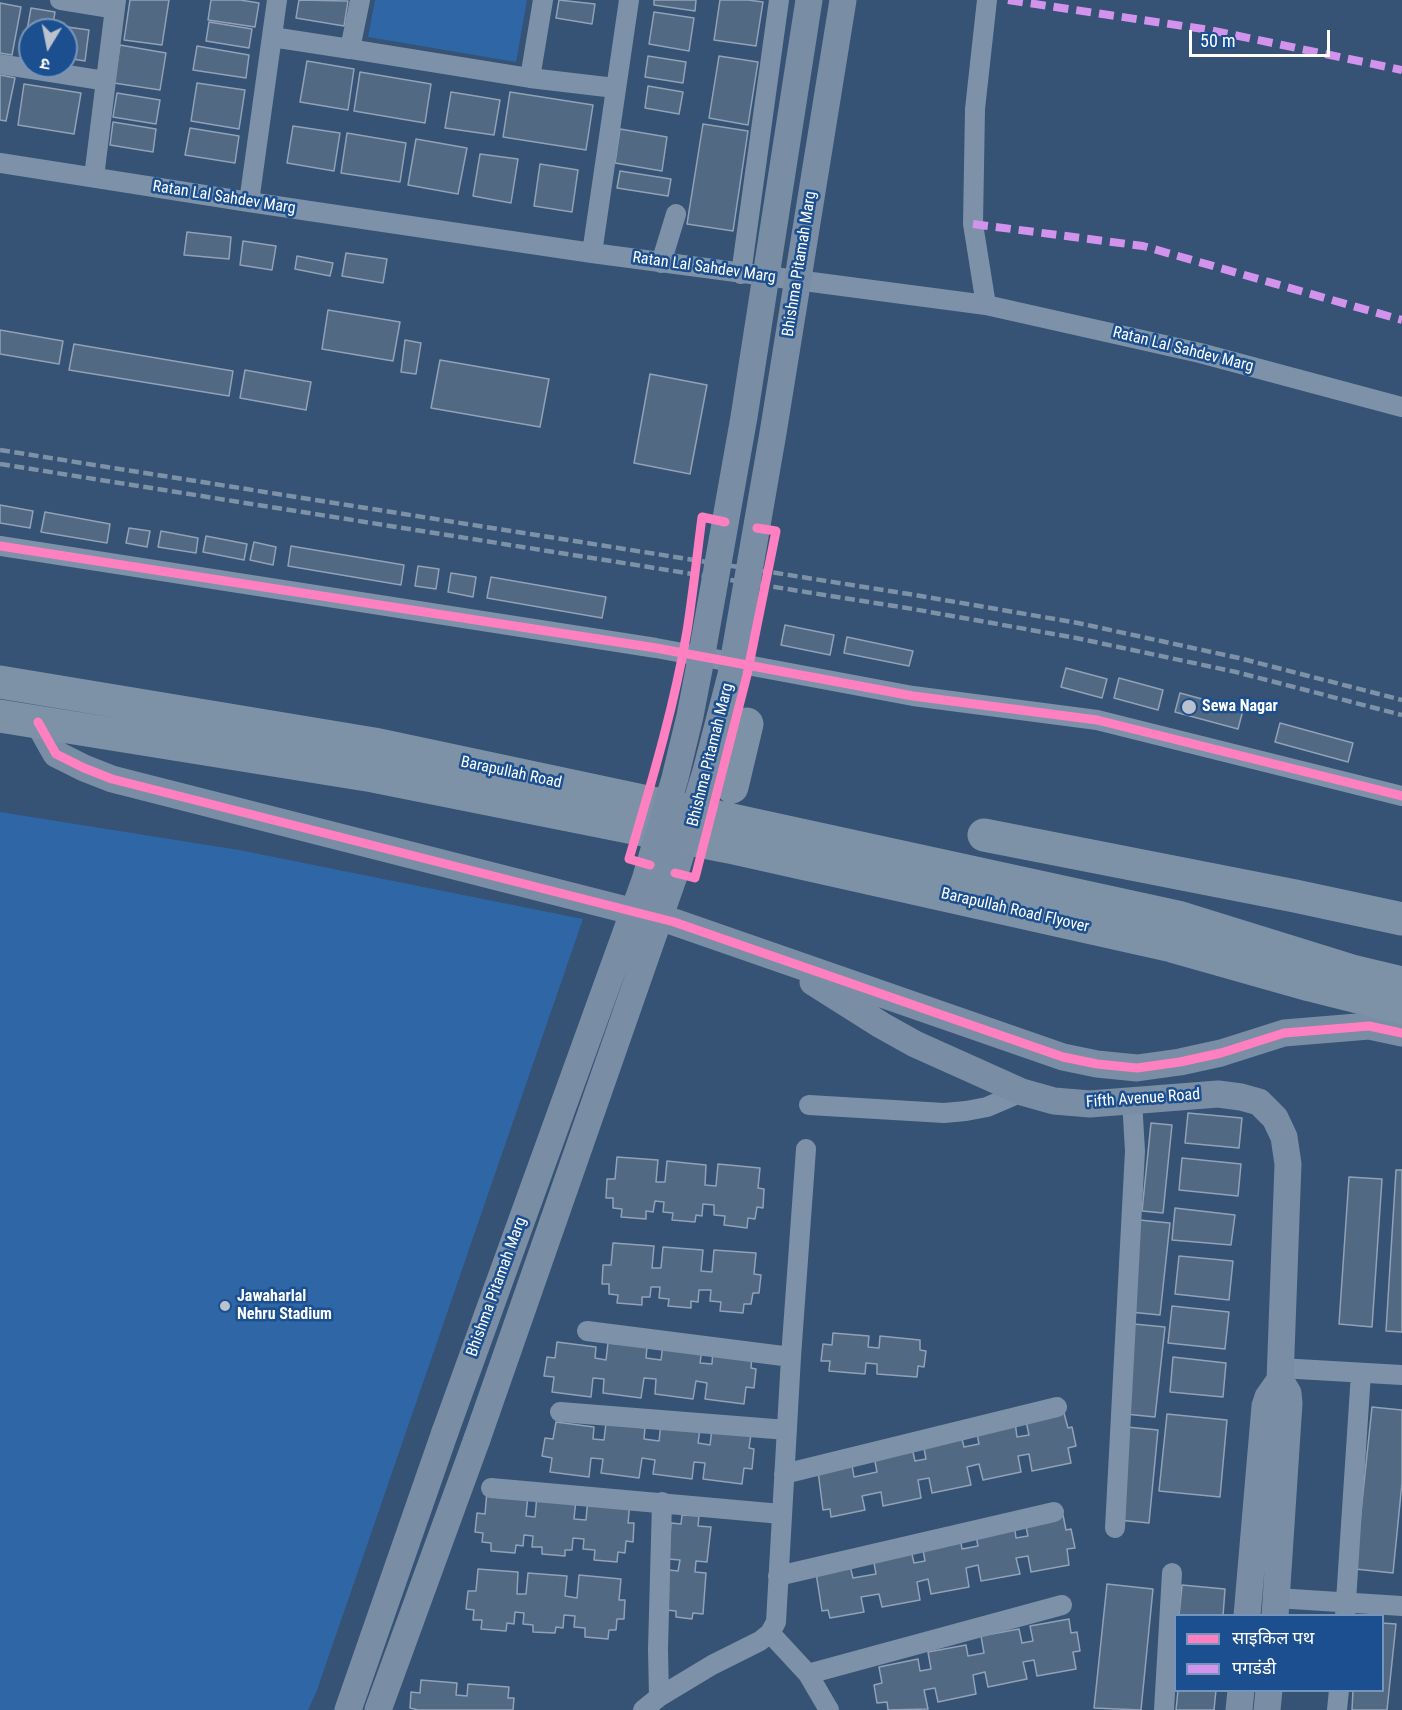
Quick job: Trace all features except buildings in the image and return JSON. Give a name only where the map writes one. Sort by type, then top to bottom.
[{"type":"highway","name":"Barapullah Road","points":[[0,682],[374,744],[1018,882]]},
{"type":"highway","name":"Barapullah Road","points":[[12,722],[373,776],[625,826]]},
{"type":"highway","points":[[732,787],[747,724]]},
{"type":"highway","name":"Barapullah Road Flyover","points":[[625,826],[1175,931],[1402,983]]},
{"type":"highway","points":[[984,835],[1402,919]]},
{"type":"highway","points":[[1018,882],[1027,844]]},
{"type":"highway","points":[[1099,899],[1109,860]]},
{"type":"highway","name":"Barapullah Road Flyover","points":[[1018,882],[1099,899],[1310,985],[1402,1008]]},
{"type":"main road","name":"Bhishma Pitamah Marg","points":[[348,1710],[445,1432],[645,880],[675,778],[699,670],[744,417],[809,0]]},
{"type":"main road","name":"Bhishma Pitamah Marg","points":[[378,1710],[477,1439],[675,873],[706,771],[731,675],[774,433],[843,0]]},
{"type":"main road","points":[[12,722],[56,754],[112,779],[674,922],[1063,1057],[1097,1064],[1137,1068],[1221,1053],[1284,1033],[1369,1026],[1402,1033]]},
{"type":"main road","name":"Fifth Avenue Road","points":[[774,957],[898,1035],[1022,1092],[1054,1101],[1090,1104],[1218,1094],[1259,1102],[1275,1118],[1284,1137],[1288,1164],[1280,1374],[1289,1403],[1275,1607]]},
{"type":"main road","name":"Fifth Avenue Road","points":[[1247,1614],[1265,1406],[1280,1374]]},
{"type":"main road","points":[[1239,1710],[1241,1692]]},
{"type":"main road","points":[[1267,1710],[1269,1692]]},
{"type":"street","points":[[60,0],[116,4],[94,177]]},
{"type":"street","points":[[249,202],[277,0]]},
{"type":"street","points":[[350,49],[360,0]]},
{"type":"street","points":[[530,78],[543,0]]},
{"type":"street","points":[[592,253],[628,0]]},
{"type":"street","points":[[741,274],[779,0]]},
{"type":"street","points":[[986,305],[973,224],[975,109],[987,0]]},
{"type":"street","points":[[272,37],[530,78],[615,88]]},
{"type":"street","points":[[0,64],[106,81]]},
{"type":"street","name":"Ratan Lal Sahdev Marg","points":[[0,163],[94,177],[165,179],[249,202],[741,274],[986,305],[1200,353],[1402,407]]},
{"type":"street","points":[[661,262],[676,214]]},
{"type":"street","points":[[0,546],[656,648],[913,696],[1098,720],[1402,796]]},
{"type":"street","points":[[809,1105],[944,1113],[987,1107],[1022,1092]]},
{"type":"street","points":[[1115,1528],[1135,1151],[1132,1100]]},
{"type":"street","points":[[650,1706],[711,1665],[760,1641],[770,1633],[776,1622],[791,1356],[806,1149]]},
{"type":"street","points":[[587,1331],[791,1356]]},
{"type":"street","points":[[1345,1609],[1361,1373]]},
{"type":"street","points":[[1280,1374],[1402,1375]]},
{"type":"street","points":[[784,1474],[1057,1407]]},
{"type":"street","points":[[560,1412],[787,1430]]},
{"type":"street","points":[[491,1488],[781,1514]]},
{"type":"street","points":[[650,1706],[658,1649],[662,1502]]},
{"type":"street","points":[[778,1576],[1054,1512]]},
{"type":"street","points":[[1164,1710],[1172,1573]]},
{"type":"street","points":[[808,1674],[1062,1605]]},
{"type":"street","points":[[1275,1607],[1345,1609],[1402,1606]]},
{"type":"street","points":[[770,1633],[808,1674],[830,1710]]},
{"type":"street","points":[[1337,1710],[1339,1692]]},
{"type":"shaded area","points":[[375,0],[527,0],[516,62],[368,37]]},
{"type":"shaded area","name":"Jawaharlal Nehru Stadium","points":[[0,812],[239,850],[583,919],[316,1693],[308,1710],[0,1710]]},
{"type":"railway","points":[[0,450],[915,595],[1078,623],[1239,658],[1402,700]]},
{"type":"railway","points":[[0,464],[913,609],[1076,638],[1236,672],[1402,715]]},
{"type":"marked path","points":[[1008,0],[1210,30],[1402,70]]},
{"type":"marked path","points":[[973,224],[1143,246],[1402,320]]},
{"type":"cycle path","points":[[650,865],[629,859],[676,689],[687,631],[702,517],[725,522]]},
{"type":"cycle path","points":[[675,873],[695,878],[747,675],[776,531],[757,528]]},
{"type":"cycle path","points":[[0,546],[656,648],[913,696],[1097,720],[1402,796]]},
{"type":"cycle path","points":[[38,722],[56,754],[112,779],[674,922],[1063,1057],[1097,1064],[1137,1068],[1221,1053],[1284,1033],[1369,1026],[1402,1033]]},
{"type":"place","name":"Sewa Nagar","points":[[1189,707]]},
{"type":"place","name":"Jawaharlal Nehru Stadium","points":[[225,1306]]}]
